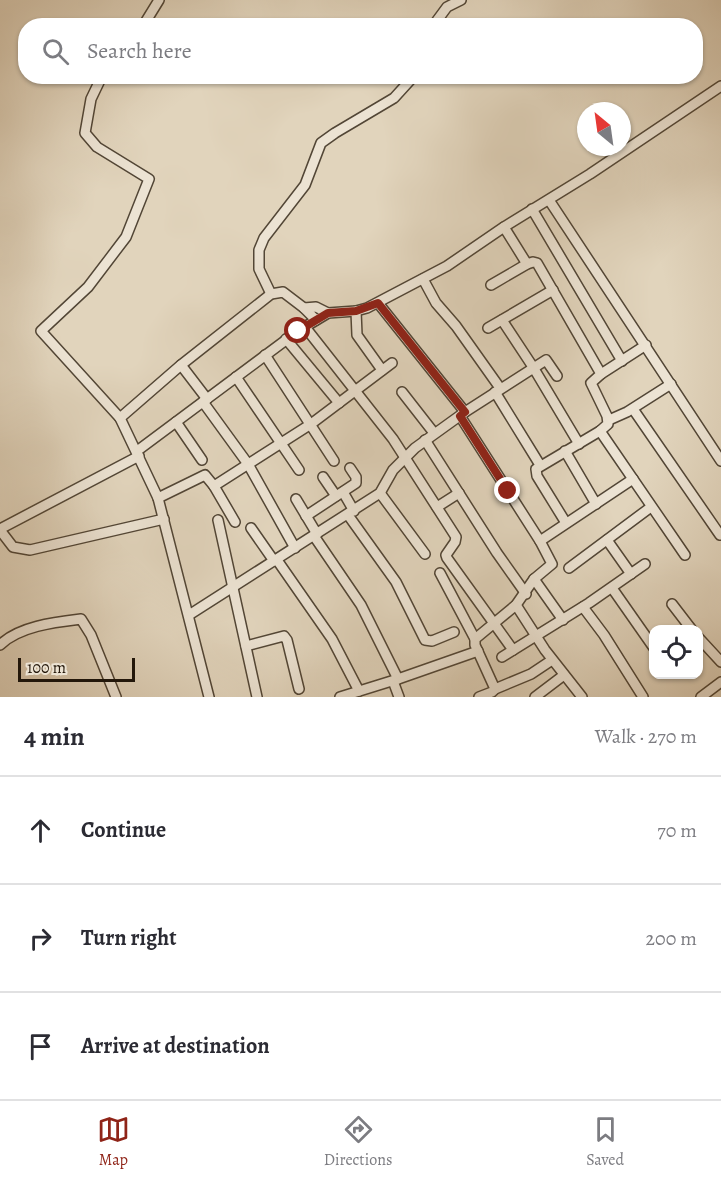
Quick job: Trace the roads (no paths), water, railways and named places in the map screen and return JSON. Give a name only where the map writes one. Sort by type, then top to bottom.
[{"type":"street","points":[[148,18],[159,0]]},
{"type":"street","points":[[437,18],[447,7],[461,0]]},
{"type":"street","points":[[98,84],[91,99],[85,134],[97,147],[149,179],[126,237],[88,287],[41,331],[120,418],[138,453],[158,498],[208,697]]},
{"type":"street","points":[[270,294],[259,269],[259,250],[264,238],[304,185],[321,143],[335,132],[394,98],[407,84]]},
{"type":"street","points":[[164,519],[30,550],[13,547],[0,530],[138,453],[236,376],[316,320],[328,313],[356,311],[378,303],[447,266],[721,86]]},
{"type":"street","points":[[549,200],[721,461]]},
{"type":"street","points":[[532,209],[622,361]]},
{"type":"street","points":[[504,227],[527,264]]},
{"type":"street","points":[[491,285],[527,264],[537,263],[601,374]]},
{"type":"street","points":[[423,279],[436,303],[456,326],[497,390],[540,465]]},
{"type":"street","points":[[488,328],[553,290]]},
{"type":"street","points":[[120,418],[181,365],[270,294],[283,292],[316,320]]},
{"type":"street","points":[[378,303],[462,414],[552,564],[534,579],[526,594],[516,605],[475,639]]},
{"type":"street","points":[[304,308],[316,307],[328,313]]},
{"type":"street","points":[[356,311],[357,335],[382,370]]},
{"type":"street","points":[[502,320],[579,444]]},
{"type":"street","points":[[305,327],[405,456],[456,537],[446,555],[447,558],[513,650]]},
{"type":"street","points":[[286,339],[339,403]]},
{"type":"street","points":[[609,420],[591,383],[646,345]]},
{"type":"street","points":[[265,355],[334,462]]},
{"type":"street","points":[[189,615],[380,493],[393,470],[405,456],[497,390],[546,360],[557,376]]},
{"type":"street","points":[[214,486],[311,424],[392,363]]},
{"type":"street","points":[[181,365],[248,464],[295,548]]},
{"type":"street","points":[[236,376],[299,470]]},
{"type":"street","points":[[566,523],[535,472],[536,469],[600,431],[609,420],[633,409],[671,384]]},
{"type":"street","points":[[402,392],[435,433]]},
{"type":"street","points":[[633,409],[720,535]]},
{"type":"street","points":[[176,422],[202,460]]},
{"type":"street","points":[[600,431],[685,555]]},
{"type":"street","points":[[425,440],[526,594]]},
{"type":"street","points":[[565,451],[596,504]]},
{"type":"street","points":[[306,516],[357,480],[350,468]]},
{"type":"street","points":[[158,498],[202,476],[208,477],[235,522]]},
{"type":"street","points":[[323,477],[339,494],[396,582],[425,640],[432,641],[454,632]]},
{"type":"street","points":[[540,541],[633,479]]},
{"type":"street","points":[[380,493],[425,555]]},
{"type":"street","points":[[437,507],[459,493]]},
{"type":"street","points":[[296,499],[315,535],[361,605],[395,680],[399,697]]},
{"type":"street","points":[[569,568],[651,507]]},
{"type":"street","points":[[218,520],[257,697]]},
{"type":"street","points":[[251,528],[332,639],[359,691]]},
{"type":"street","points":[[607,540],[631,574]]},
{"type":"street","points":[[502,657],[584,607],[645,564]]},
{"type":"street","points":[[440,573],[475,639],[495,689]]},
{"type":"street","points":[[534,579],[563,620]]},
{"type":"street","points":[[612,588],[649,641]]},
{"type":"street","points":[[672,604],[688,625]]},
{"type":"street","points":[[516,605],[552,660],[582,697]]},
{"type":"street","points":[[584,607],[643,697]]},
{"type":"street","points":[[0,645],[6,639],[32,629],[81,619],[91,635],[116,697]]},
{"type":"street","points":[[246,646],[284,636],[299,689]]},
{"type":"street","points":[[703,642],[721,662]]},
{"type":"street","points":[[340,697],[478,651]]},
{"type":"street","points":[[481,697],[531,674],[552,660]]},
{"type":"street","points":[[535,697],[564,675]]},
{"type":"street","points":[[701,697],[721,682]]}]
